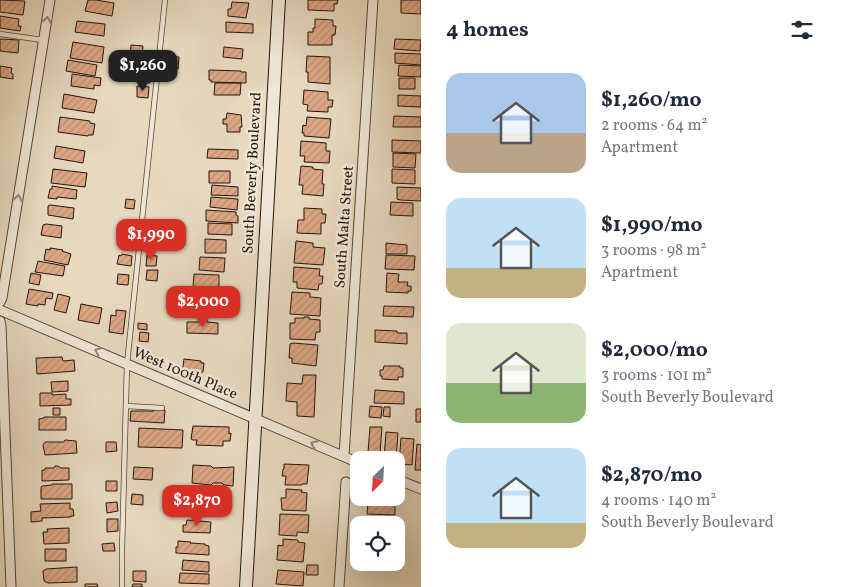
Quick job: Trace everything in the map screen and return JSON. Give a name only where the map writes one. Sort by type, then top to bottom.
[{"type":"main road","name":"South Beverly Boulevard","points":[[246,587],[279,0]]},
{"type":"street","points":[[0,302],[4,288],[50,0]]},
{"type":"street","name":"South Malta Street","points":[[344,456],[373,0]]},
{"type":"street","name":"West 100th Place","points":[[0,310],[350,459]]},
{"type":"street","points":[[0,321],[3,480],[11,587]]},
{"type":"street","points":[[339,587],[346,482]]},
{"type":"street","points":[[405,483],[421,489]]},
{"type":"lane","points":[[122,587],[127,364],[166,0]]},
{"type":"lane","points":[[0,34],[44,41]]},
{"type":"lane","points":[[126,406],[162,408]]},
{"type":"building","points":[[0,0],[25,1],[23,15],[0,12]]},
{"type":"building","points":[[88,0],[114,3],[112,16],[85,11]]},
{"type":"building","points":[[308,0],[338,0],[337,4],[334,4],[334,11],[308,10]]},
{"type":"building","points":[[401,0],[421,0],[421,14],[401,13]]},
{"type":"building","points":[[232,2],[249,3],[246,18],[228,16],[228,9],[231,9]]},
{"type":"building","points":[[0,16],[19,19],[18,26],[21,26],[20,31],[0,28]]},
{"type":"building","points":[[315,19],[333,20],[333,26],[336,26],[335,35],[332,35],[332,45],[308,45],[308,32],[313,32]]},
{"type":"building","points":[[77,21],[105,24],[104,36],[75,32]]},
{"type":"building","points":[[226,22],[253,24],[253,33],[226,32]]},
{"type":"building","points":[[0,39],[19,40],[18,53],[0,51]]},
{"type":"building","points":[[395,39],[421,40],[420,51],[394,49]]},
{"type":"building","points":[[73,42],[104,47],[102,63],[70,58]]},
{"type":"building","points":[[131,45],[143,46],[142,59],[130,57]]},
{"type":"building","points":[[224,47],[243,49],[242,59],[223,57]]},
{"type":"building","points":[[395,53],[421,54],[421,65],[395,63]]},
{"type":"building","points":[[167,56],[179,57],[178,69],[166,68]]},
{"type":"building","points":[[307,56],[330,57],[330,84],[308,82],[308,72],[306,72]]},
{"type":"building","points":[[68,60],[97,65],[95,76],[66,71]]},
{"type":"building","points":[[399,65],[421,66],[421,77],[398,76]]},
{"type":"building","points":[[0,66],[12,68],[13,79],[0,77]]},
{"type":"building","points":[[209,70],[246,72],[246,83],[211,82],[209,80]]},
{"type":"building","points":[[140,72],[151,74],[150,83],[139,82]]},
{"type":"building","points":[[72,74],[101,78],[100,86],[94,85],[94,89],[71,86]]},
{"type":"building","points":[[399,78],[415,78],[415,89],[399,89]]},
{"type":"building","points":[[215,83],[241,83],[240,95],[214,95]]},
{"type":"building","points":[[137,86],[149,87],[148,98],[137,97]]},
{"type":"building","points":[[304,90],[328,92],[328,100],[333,100],[332,107],[328,107],[328,112],[307,111],[308,105],[303,104]]},
{"type":"building","points":[[64,94],[97,100],[94,113],[62,108]]},
{"type":"building","points":[[398,95],[421,96],[421,107],[398,106]]},
{"type":"building","points":[[227,113],[241,115],[242,127],[240,127],[240,132],[227,132],[227,124],[223,124],[223,119],[226,119]]},
{"type":"building","points":[[394,116],[421,117],[421,127],[393,127]]},
{"type":"building","points":[[60,117],[90,121],[90,123],[95,124],[93,135],[58,132]]},
{"type":"building","points":[[307,117],[331,119],[329,138],[304,136],[304,133],[302,133],[303,125],[306,126]]},
{"type":"building","points":[[392,140],[421,141],[421,153],[392,152]]},
{"type":"building","points":[[301,141],[326,143],[326,151],[330,151],[329,163],[304,162],[305,156],[300,156]]},
{"type":"building","points":[[56,146],[85,151],[83,163],[54,158]]},
{"type":"building","points":[[208,149],[238,150],[238,159],[207,158]]},
{"type":"building","points":[[393,153],[416,154],[415,168],[393,167]]},
{"type":"building","points":[[301,166],[323,170],[323,196],[302,194],[303,185],[299,185]]},
{"type":"building","points":[[53,169],[87,173],[85,187],[51,183]]},
{"type":"building","points":[[392,169],[415,170],[415,184],[392,183]]},
{"type":"building","points":[[209,171],[230,171],[230,183],[209,183]]},
{"type":"building","points":[[212,185],[238,187],[238,196],[211,195]]},
{"type":"building","points":[[52,186],[77,190],[76,199],[48,198]]},
{"type":"building","points":[[397,187],[421,188],[421,201],[397,199]]},
{"type":"building","points":[[211,197],[238,199],[237,210],[210,207]]},
{"type":"building","points":[[126,199],[135,200],[134,209],[125,208]]},
{"type":"building","points":[[391,202],[413,203],[413,216],[390,215]]},
{"type":"building","points":[[48,206],[74,208],[73,219],[48,215]]},
{"type":"building","points":[[304,208],[322,209],[322,214],[326,214],[325,223],[321,223],[321,234],[297,233],[298,220],[304,220]]},
{"type":"building","points":[[206,210],[236,212],[238,223],[206,221]]},
{"type":"building","points":[[208,223],[232,224],[232,235],[208,234]]},
{"type":"building","points":[[125,224],[136,225],[134,235],[124,233]]},
{"type":"building","points":[[43,225],[62,226],[61,238],[41,235]]},
{"type":"building","points":[[205,239],[226,240],[226,253],[205,253]]},
{"type":"building","points":[[296,241],[313,243],[313,247],[325,248],[323,265],[294,263]]},
{"type":"building","points":[[386,243],[407,245],[407,254],[386,254]]},
{"type":"building","points":[[50,248],[63,250],[71,254],[68,265],[44,260],[46,249],[50,250]]},
{"type":"building","points":[[122,254],[132,256],[131,266],[117,264],[119,255],[121,256]]},
{"type":"building","points":[[147,255],[157,256],[156,266],[146,266]]},
{"type":"building","points":[[386,255],[415,256],[414,270],[385,269]]},
{"type":"building","points":[[200,257],[225,258],[224,272],[199,270]]},
{"type":"building","points":[[38,261],[65,266],[63,276],[35,272]]},
{"type":"building","points":[[294,267],[320,269],[319,276],[323,276],[322,284],[319,284],[318,290],[297,288],[297,282],[293,282]]},
{"type":"building","points":[[147,270],[158,270],[157,281],[146,280]]},
{"type":"building","points":[[31,273],[41,275],[39,285],[29,283]]},
{"type":"building","points":[[387,273],[399,274],[398,282],[408,282],[407,286],[411,286],[411,291],[408,291],[408,293],[386,292]]},
{"type":"building","points":[[118,274],[129,275],[128,285],[117,284]]},
{"type":"building","points":[[194,274],[219,275],[219,288],[193,287]]},
{"type":"building","points":[[29,289],[53,293],[52,299],[46,298],[45,305],[26,304]]},
{"type":"building","points":[[292,292],[310,293],[310,297],[321,298],[320,316],[290,314]]},
{"type":"building","points":[[58,294],[70,297],[66,313],[54,310]]},
{"type":"building","points":[[220,295],[220,307],[193,308],[193,296]]},
{"type":"building","points":[[81,304],[102,308],[99,324],[78,320]]},
{"type":"building","points":[[384,306],[414,307],[413,317],[383,316]]},
{"type":"building","points":[[116,310],[126,311],[123,334],[109,332],[111,315],[116,316]]},
{"type":"building","points":[[304,317],[320,320],[320,332],[316,332],[315,340],[290,339],[290,323],[295,323],[295,318]]},
{"type":"building","points":[[200,320],[218,323],[218,334],[187,333],[187,322],[200,322]]},
{"type":"building","points":[[138,323],[147,324],[147,330],[138,329]]},
{"type":"building","points":[[375,330],[407,333],[407,344],[375,342]]},
{"type":"building","points":[[140,332],[149,333],[148,342],[139,341]]},
{"type":"building","points":[[290,344],[318,345],[316,366],[292,363],[292,358],[289,358]]},
{"type":"building","points":[[62,357],[63,361],[74,360],[75,371],[37,374],[36,358]]},
{"type":"building","points":[[184,359],[204,363],[203,372],[201,374],[192,373],[192,375],[182,374]]},
{"type":"building","points":[[384,366],[400,366],[400,368],[403,368],[403,377],[398,377],[398,380],[382,379],[380,370],[383,370]]},
{"type":"building","points":[[303,375],[316,375],[314,417],[297,416],[297,402],[286,401],[287,383],[302,384]]},
{"type":"building","points":[[68,381],[68,391],[52,392],[51,382]]},
{"type":"building","points":[[375,390],[404,392],[404,404],[374,403]]},
{"type":"building","points":[[40,393],[52,393],[52,395],[66,394],[66,399],[71,399],[71,405],[40,406]]},
{"type":"building","points":[[370,406],[382,407],[381,418],[369,417]]},
{"type":"building","points":[[384,407],[390,407],[390,417],[383,416]]},
{"type":"building","points":[[53,408],[60,408],[60,415],[53,415]]},
{"type":"building","points":[[154,409],[165,410],[164,423],[130,421],[131,411],[154,411]]},
{"type":"building","points":[[416,409],[421,409],[421,422],[416,422]]},
{"type":"building","points":[[44,417],[66,417],[66,430],[39,430],[39,419]]},
{"type":"building","points":[[193,426],[229,427],[229,434],[231,433],[230,441],[223,441],[223,446],[196,445],[197,440],[191,439]]},
{"type":"building","points":[[370,427],[382,427],[380,451],[368,451]]},
{"type":"building","points":[[139,428],[183,430],[182,448],[138,447]]},
{"type":"building","points":[[386,432],[398,433],[397,451],[385,451]]},
{"type":"building","points":[[401,438],[414,439],[412,465],[405,464],[405,451],[400,451]]},
{"type":"building","points":[[65,440],[76,441],[77,453],[45,455],[43,445],[45,442],[64,442]]},
{"type":"building","points":[[106,442],[116,442],[117,451],[106,452]]},
{"type":"building","points":[[417,444],[421,445],[421,470],[415,470]]},
{"type":"building","points":[[284,464],[309,465],[307,484],[285,485],[286,476],[282,476]]},
{"type":"building","points":[[193,465],[211,466],[213,468],[234,467],[233,486],[222,483],[213,483],[211,485],[192,483]]},
{"type":"building","points":[[55,466],[69,468],[69,480],[42,481],[42,470],[54,468]]},
{"type":"building","points":[[134,467],[153,468],[152,480],[133,479]]},
{"type":"building","points":[[106,481],[117,481],[117,491],[106,491]]},
{"type":"building","points":[[52,484],[72,484],[72,499],[41,499],[41,487]]},
{"type":"building","points":[[286,489],[302,490],[301,492],[307,493],[306,511],[282,510],[281,498],[286,498]]},
{"type":"building","points":[[132,494],[143,495],[143,505],[131,504]]},
{"type":"building","points":[[192,496],[213,497],[212,504],[215,504],[215,509],[191,508]]},
{"type":"building","points":[[117,502],[118,511],[107,513],[106,503]]},
{"type":"building","points":[[70,503],[70,509],[73,509],[74,516],[42,518],[42,521],[31,522],[31,512],[41,511],[40,504]]},
{"type":"building","points":[[368,506],[395,506],[395,515],[367,514]]},
{"type":"building","points":[[280,514],[309,515],[308,533],[297,532],[297,536],[279,535]]},
{"type":"building","points":[[107,519],[118,519],[118,531],[107,532]]},
{"type":"building","points":[[187,520],[211,522],[210,533],[183,532],[183,525],[186,525]]},
{"type":"building","points":[[69,528],[69,543],[44,544],[43,532],[48,532],[47,529]]},
{"type":"building","points":[[283,539],[298,540],[298,542],[305,543],[303,562],[277,560],[278,545],[283,546]]},
{"type":"building","points":[[178,541],[205,544],[209,546],[209,555],[176,553]]},
{"type":"building","points":[[114,543],[115,551],[103,551],[102,544]]},
{"type":"building","points":[[45,549],[66,549],[66,561],[45,561]]},
{"type":"building","points":[[183,560],[209,562],[209,572],[182,570]]},
{"type":"building","points":[[307,565],[318,565],[318,575],[306,575]]},
{"type":"building","points":[[77,567],[77,582],[48,583],[44,581],[43,571],[46,569]]},
{"type":"building","points":[[278,570],[304,572],[303,586],[276,584]]},
{"type":"building","points":[[133,571],[146,571],[146,582],[133,581]]},
{"type":"building","points":[[180,573],[209,574],[209,584],[179,583]]},
{"type":"building","points":[[85,584],[97,584],[98,587],[85,587]]},
{"type":"building","points":[[133,584],[142,584],[142,587],[132,587]]}]
